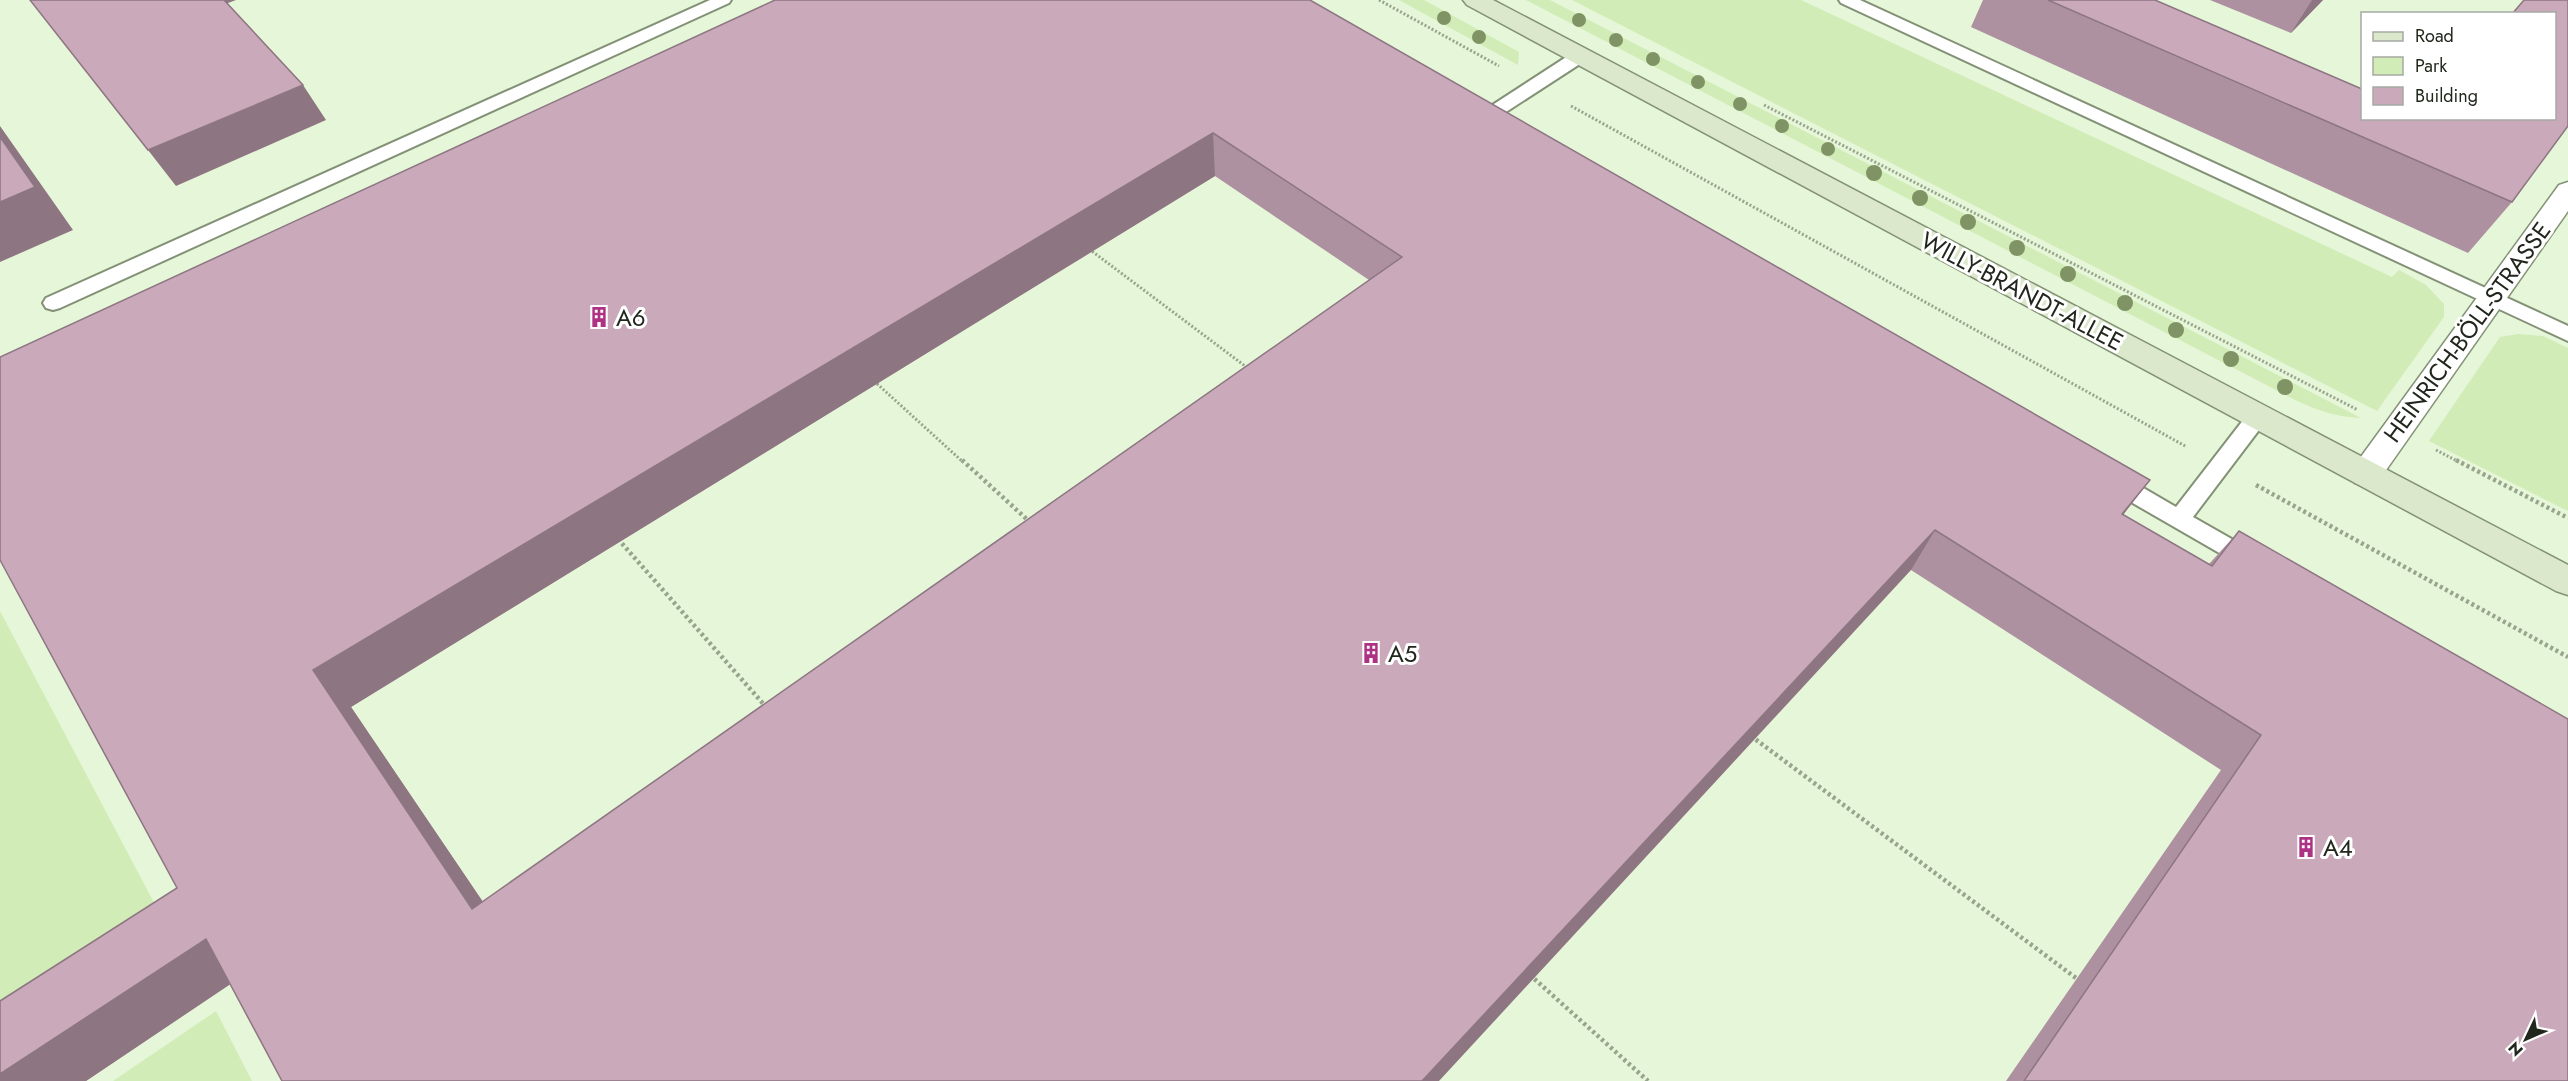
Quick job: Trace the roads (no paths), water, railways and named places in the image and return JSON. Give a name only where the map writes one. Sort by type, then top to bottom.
[{"type":"main road","name":"WILLY-BRANDT-ALLEE","points":[[1476,0],[2568,581]]},
{"type":"street","name":"HEINRICH-BÖLL-STRASSE","points":[[2366,474],[2568,191]]},
{"type":"lane","points":[[53,303],[723,0]]},
{"type":"lane","points":[[1847,0],[2568,334]]},
{"type":"lane","points":[[1483,119],[1580,56]]},
{"type":"lane","points":[[1462,107],[1504,131]]},
{"type":"lane","points":[[2179,519],[2258,416]]},
{"type":"lane","points":[[2096,471],[2271,572]]},
{"type":"place","name":"A6","points":[[599,317]]},
{"type":"place","name":"A5","points":[[1371,653]]},
{"type":"place","name":"A4","points":[[2306,847]]}]
